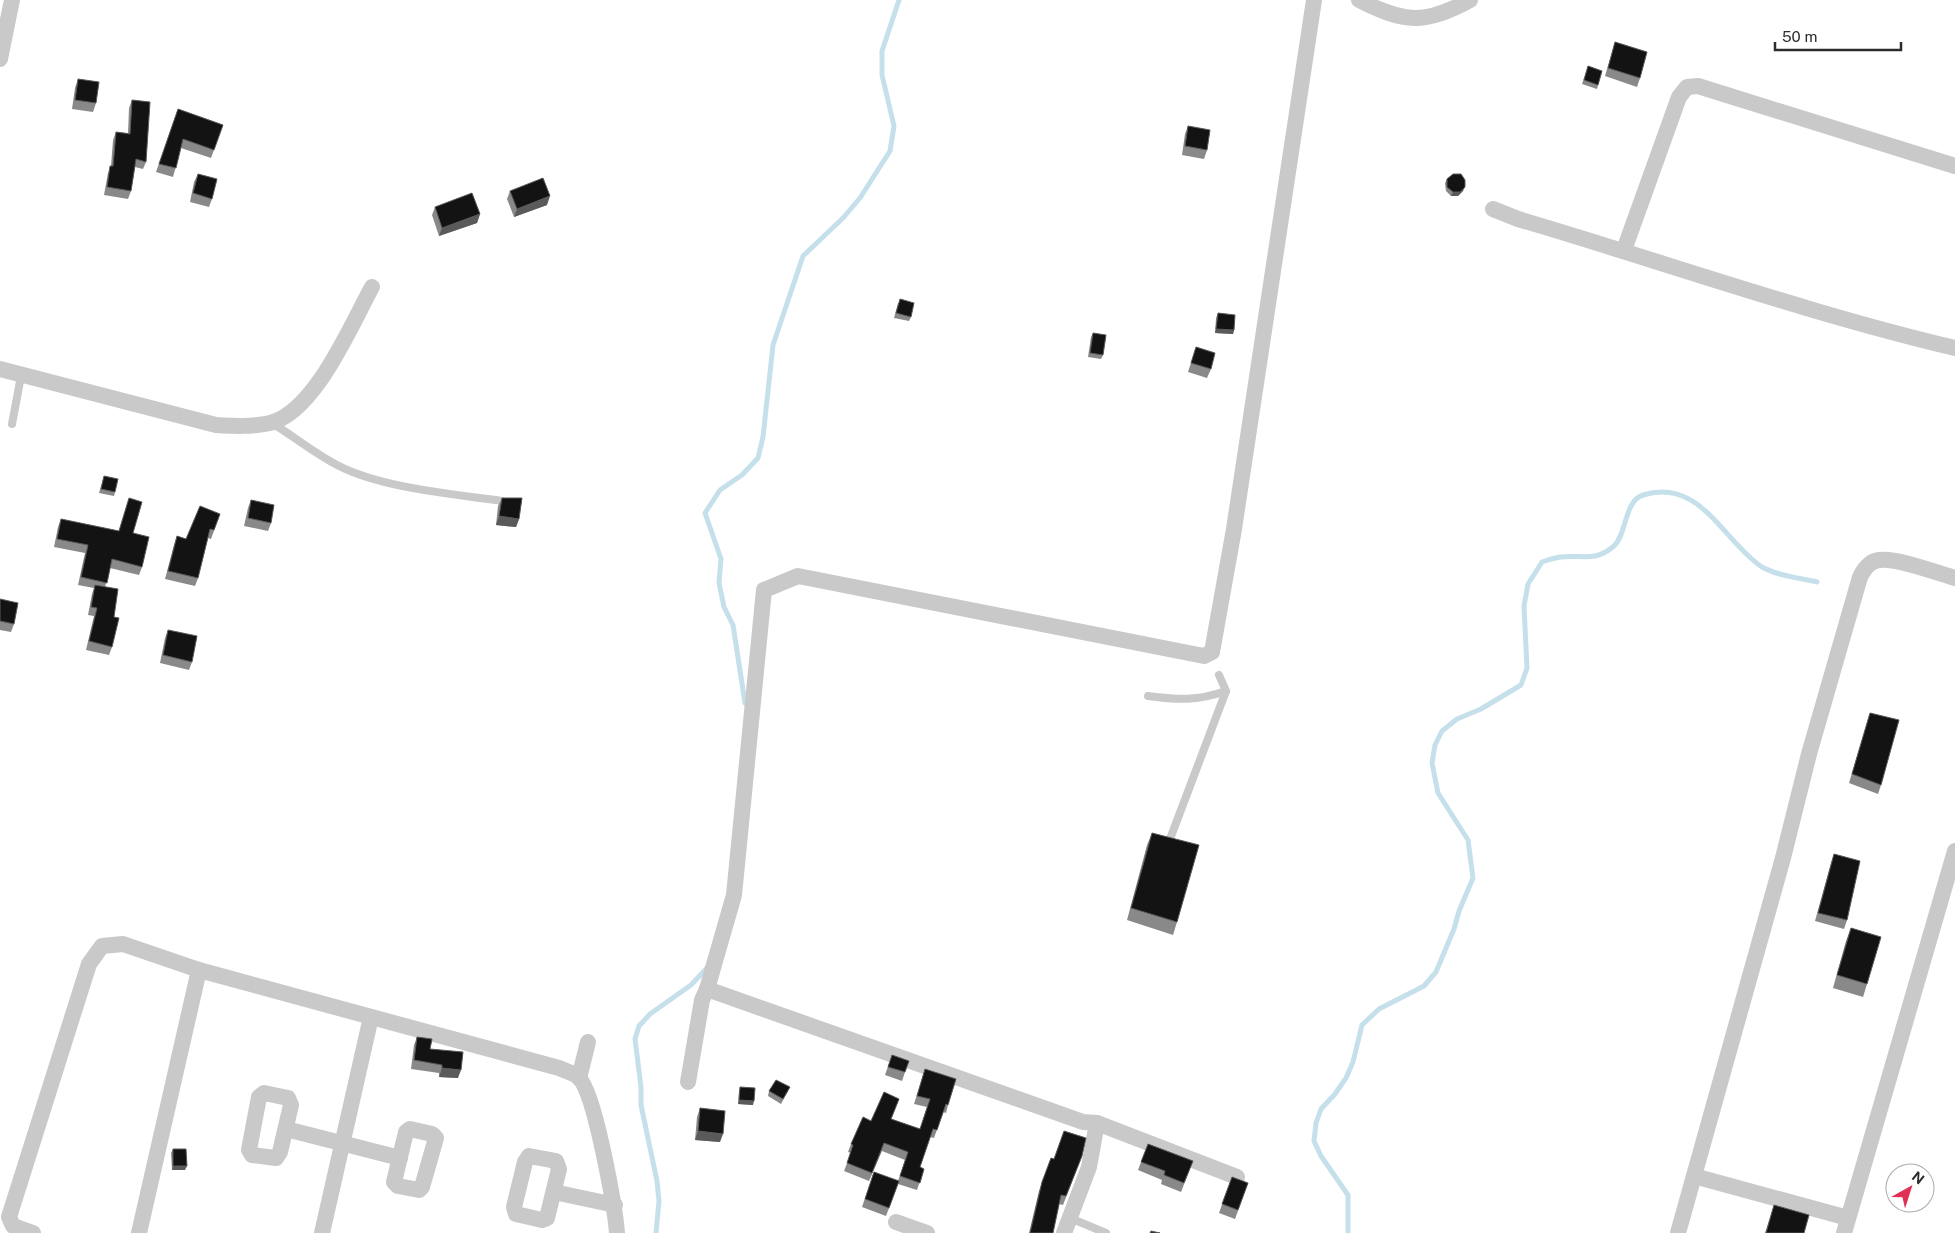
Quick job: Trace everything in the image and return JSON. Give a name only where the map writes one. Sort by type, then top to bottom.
[{"type":"street","points":[[688,1082],[702,1000],[707,989],[734,895],[764,590],[798,576],[1213,658],[1236,520],[1314,0]]},
{"type":"street","points":[[1359,0],[1402,17],[1423,19],[1446,13],[1470,0]]},
{"type":"street","points":[[0,59],[8,5]]},
{"type":"street","points":[[1624,250],[1679,97],[1687,87],[1698,86],[1955,166]]},
{"type":"street","points":[[1493,209],[1518,219],[1871,327],[1955,348]]},
{"type":"street","points":[[0,369],[21,376],[216,425],[250,426],[272,423],[292,412],[318,384],[372,287]]},
{"type":"street","points":[[1678,1233],[1783,858],[1809,754],[1860,577],[1866,566],[1878,560],[1891,560],[1955,578]]},
{"type":"street","points":[[1694,1176],[1846,1225],[1954,855]]},
{"type":"street","points":[[33,1233],[13,1226],[9,1217],[89,964],[102,946],[122,944],[199,970],[559,1068],[579,1078],[589,1095],[615,1205],[617,1233]]},
{"type":"street","points":[[139,1233],[199,970]]},
{"type":"street","points":[[707,989],[1083,1122],[1097,1123],[1237,1177]]},
{"type":"street","points":[[322,1233],[371,1017]]},
{"type":"street","points":[[579,1078],[588,1042]]},
{"type":"street","points":[[1067,1226],[1089,1167],[1097,1123]]},
{"type":"street","points":[[286,1128],[400,1158]]},
{"type":"street","points":[[554,1192],[615,1205]]},
{"type":"street","points":[[896,1222],[927,1233]]},
{"type":"lane","points":[[12,424],[21,376]]},
{"type":"lane","points":[[272,423],[337,465],[360,474],[407,486],[502,501]]},
{"type":"lane","points":[[1170,839],[1226,691],[1219,675]]},
{"type":"lane","points":[[1148,696],[1182,701],[1206,698],[1226,691]]},
{"type":"lane","points":[[1067,1226],[1106,1233]]},
{"type":"building","points":[[1615,42],[1647,52],[1640,78],[1608,68]]},
{"type":"building","points":[[1588,66],[1602,71],[1598,85],[1584,80]]},
{"type":"building","points":[[78,79],[99,82],[96,103],[75,100]]},
{"type":"building","points":[[132,100],[150,102],[146,162],[136,159],[131,191],[107,187],[110,166],[113,166],[116,132],[130,134]]},
{"type":"building","points":[[178,109],[223,125],[214,150],[183,139],[176,168],[159,164]]},
{"type":"building","points":[[1188,126],[1210,130],[1207,150],[1185,146]]},
{"type":"building","points":[[198,174],[217,179],[212,199],[193,193]]},
{"type":"building","points":[[1453,174],[1461,174],[1465,180],[1465,187],[1460,192],[1453,192],[1447,187],[1447,179]]},
{"type":"building","points":[[543,178],[550,196],[517,209],[510,191]]},
{"type":"building","points":[[472,193],[480,214],[442,228],[435,207]]},
{"type":"building","points":[[900,299],[914,303],[911,317],[896,313]]},
{"type":"building","points":[[1218,313],[1235,315],[1234,330],[1216,329]]},
{"type":"building","points":[[1093,333],[1106,335],[1103,355],[1090,353]]},
{"type":"building","points":[[1196,347],[1215,353],[1211,369],[1191,363]]},
{"type":"building","points":[[104,476],[118,479],[115,492],[101,489]]},
{"type":"building","points":[[129,498],[142,502],[133,533],[149,537],[142,567],[112,559],[107,583],[81,577],[88,545],[57,539],[61,519],[119,531]]},
{"type":"building","points":[[502,498],[522,498],[519,519],[499,516]]},
{"type":"building","points":[[251,500],[274,505],[271,523],[248,518]]},
{"type":"building","points":[[200,506],[220,514],[214,530],[210,529],[198,578],[168,571],[177,536],[186,539]]},
{"type":"building","points":[[95,585],[118,589],[114,617],[119,618],[112,647],[89,641],[97,608],[91,607]]},
{"type":"building","points":[[0,599],[18,603],[14,624],[0,621]]},
{"type":"building","points":[[168,630],[197,636],[192,662],[163,655]]},
{"type":"building","points":[[1870,713],[1899,720],[1881,785],[1852,774]]},
{"type":"building","points":[[1152,833],[1199,845],[1177,922],[1131,908]]},
{"type":"building","points":[[1834,854],[1860,861],[1847,920],[1818,913]]},
{"type":"building","points":[[1851,928],[1881,937],[1867,984],[1837,975]]},
{"type":"building","points":[[417,1037],[432,1039],[430,1049],[463,1052],[461,1070],[442,1068],[442,1065],[414,1060]]},
{"type":"building","points":[[892,1055],[909,1061],[905,1072],[888,1067]]},
{"type":"building","points":[[925,1069],[956,1079],[948,1105],[946,1104],[937,1130],[933,1129],[920,1167],[924,1169],[920,1183],[900,1176],[908,1152],[884,1143],[872,1173],[847,1163],[853,1145],[851,1144],[863,1117],[871,1121],[884,1092],[899,1099],[891,1119],[920,1129],[930,1099],[917,1096]]},
{"type":"building","points":[[776,1080],[790,1087],[783,1099],[769,1091]]},
{"type":"building","points":[[740,1087],[755,1088],[754,1101],[739,1100]]},
{"type":"building","points":[[700,1108],[725,1111],[723,1134],[698,1131]]},
{"type":"building","points":[[1064,1131],[1086,1138],[1082,1156],[1066,1196],[1061,1195],[1053,1233],[1030,1233],[1042,1182],[1051,1158],[1054,1159]]},
{"type":"building","points":[[1148,1144],[1193,1161],[1184,1183],[1164,1175],[1165,1171],[1141,1162]]},
{"type":"building","points":[[173,1149],[186,1149],[187,1166],[173,1166]]},
{"type":"building","points":[[874,1172],[899,1181],[889,1208],[865,1199]]},
{"type":"building","points":[[1232,1177],[1248,1183],[1238,1210],[1222,1204]]},
{"type":"building","points":[[1774,1205],[1809,1215],[1804,1233],[1766,1233]]},
{"type":"waterway","points":[[745,703],[733,625],[724,607],[719,583],[721,559],[705,513],[720,490],[742,475],[758,458],[763,437],[773,345],[803,256],[843,218],[860,198],[890,151],[894,126],[882,75],[882,51],[899,0]]},
{"type":"waterway","points":[[1348,1233],[1348,1195],[1321,1156],[1314,1141],[1316,1123],[1321,1109],[1346,1078],[1353,1062],[1362,1025],[1379,1009],[1424,986],[1436,972],[1454,929],[1459,911],[1473,878],[1468,840],[1438,793],[1432,763],[1435,745],[1442,731],[1457,719],[1481,709],[1521,685],[1527,668],[1524,606],[1528,584],[1542,562],[1568,556],[1594,556],[1607,551],[1618,541],[1632,504],[1637,498],[1643,495],[1663,492],[1680,495],[1695,503],[1709,514],[1748,556],[1762,567],[1782,575],[1817,582]]},
{"type":"waterway","points":[[656,1233],[659,1201],[657,1181],[641,1105],[641,1087],[635,1039],[639,1026],[650,1014],[691,985],[707,968]]}]
